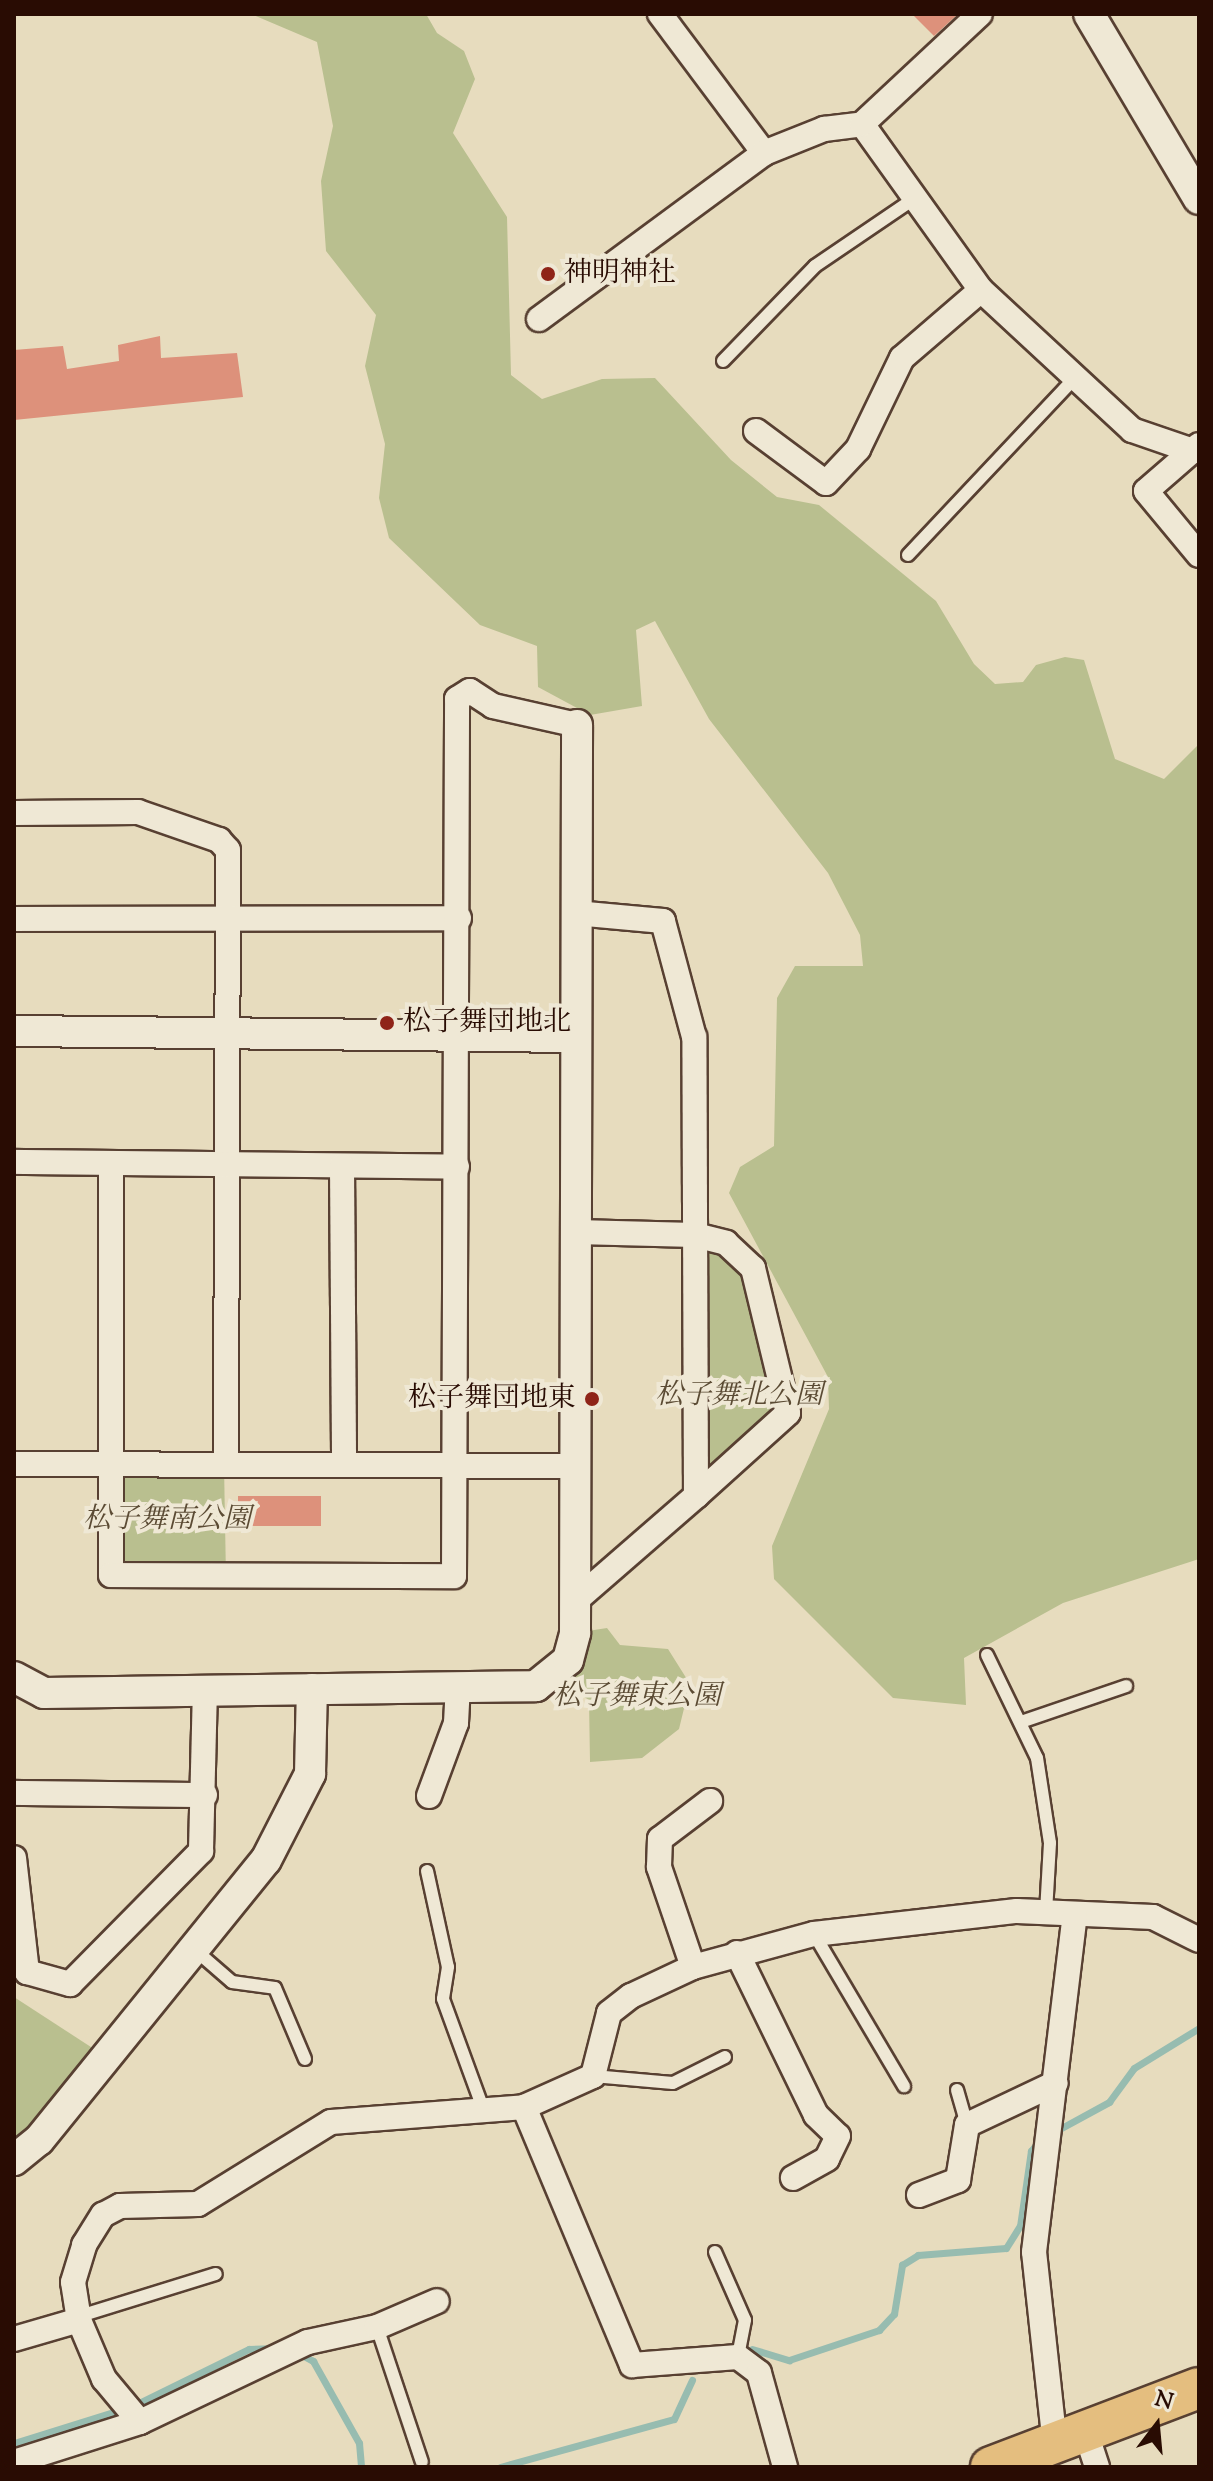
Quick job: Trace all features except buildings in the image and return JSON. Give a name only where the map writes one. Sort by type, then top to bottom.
[{"type":"main road","points":[[991,2467],[1079,2448],[1199,2388]]},
{"type":"street","points":[[539,319],[764,153],[824,129],[862,124],[980,14]]},
{"type":"street","points":[[1089,14],[1199,199]]},
{"type":"street","points":[[669,17],[764,153]]},
{"type":"street","points":[[862,124],[981,290],[1132,430],[1196,448]]},
{"type":"street","points":[[756,431],[826,483],[858,449],[902,358],[981,290]]},
{"type":"street","points":[[1196,448],[1146,491],[1199,555]]},
{"type":"street","points":[[14,1677],[44,1693],[536,1686],[555,1678],[568,1660],[574,1602],[576,1466],[577,725],[493,706],[470,691],[457,699],[459,918],[454,1576],[111,1575],[111,1163]]},
{"type":"street","points":[[14,813],[138,812],[219,840],[228,850],[226,1464]]},
{"type":"street","points":[[575,913],[663,921],[694,1037],[696,1496]]},
{"type":"street","points":[[14,919],[459,918]]},
{"type":"street","points":[[14,1031],[576,1037]]},
{"type":"street","points":[[14,1162],[457,1167]]},
{"type":"street","points":[[342,1166],[344,1465]]},
{"type":"street","points":[[574,1602],[788,1413],[753,1268],[726,1243],[695,1235],[576,1232]]},
{"type":"street","points":[[14,1464],[576,1466]]},
{"type":"street","points":[[429,1796],[456,1723],[458,1687]]},
{"type":"street","points":[[14,2160],[39,2140],[194,1949],[293,1815],[310,1774],[312,1689]]},
{"type":"street","points":[[14,1858],[27,1972],[62,1987],[201,1851],[205,1795],[205,1690]]},
{"type":"street","points":[[14,1793],[205,1795]]},
{"type":"street","points":[[693,1967],[659,1867],[660,1839],[710,1801]]},
{"type":"street","points":[[131,2412],[79,2318],[73,2282],[84,2245],[103,2215],[120,2206],[198,2204],[331,2122],[524,2107],[593,2076],[609,2013],[693,1967],[814,1934],[1046,1912],[1153,1917],[1199,1940]]},
{"type":"street","points":[[1075,1914],[1034,2298],[1079,2448]]},
{"type":"street","points":[[737,1953],[816,2115],[838,2136],[827,2159],[793,2178]]},
{"type":"street","points":[[919,2195],[958,2180],[967,2125],[1056,2083]]},
{"type":"street","points":[[524,2107],[632,2365],[738,2357],[759,2373],[785,2467]]},
{"type":"street","points":[[14,2462],[308,2342],[377,2327],[437,2301]]},
{"type":"street","points":[[14,2339],[79,2318]]},
{"type":"lane","points":[[723,361],[815,266],[915,198]]},
{"type":"lane","points":[[908,555],[1075,378]]},
{"type":"lane","points":[[987,1655],[1024,1721],[1050,1843],[1046,1912]]},
{"type":"lane","points":[[1024,1721],[1126,1686]]},
{"type":"lane","points":[[427,1871],[448,1967],[443,1999],[484,2111]]},
{"type":"lane","points":[[814,1934],[904,2086]]},
{"type":"lane","points":[[194,1949],[232,1982],[275,1988],[305,2059]]},
{"type":"lane","points":[[593,2076],[673,2083],[725,2057]]},
{"type":"lane","points":[[957,2090],[967,2125]]},
{"type":"lane","points":[[715,2252],[745,2320],[738,2357]]},
{"type":"lane","points":[[79,2318],[216,2274]]},
{"type":"lane","points":[[377,2327],[422,2462]]},
{"type":"green space","points":[[251,14],[426,14],[437,33],[464,51],[475,79],[453,133],[507,217],[511,375],[542,399],[602,379],[655,378],[731,460],[777,497],[819,505],[936,601],[974,664],[995,684],[1023,682],[1036,665],[1065,657],[1084,660],[1115,759],[1164,779],[1199,744],[1199,1559],[1063,1603],[964,1658],[966,1705],[893,1698],[774,1579],[772,1546],[829,1409],[828,1377],[729,1193],[740,1167],[774,1146],[777,998],[795,966],[863,966],[860,935],[828,873],[709,719],[655,621],[636,630],[642,706],[590,715],[538,687],[537,646],[480,625],[389,538],[379,498],[385,444],[365,366],[376,315],[326,251],[321,181],[333,126],[317,42]]},
{"type":"green space","name":"松子舞北公園","points":[[695,1235],[753,1268],[788,1413],[696,1496]]},
{"type":"green space","name":"松子舞南公園","points":[[109,1464],[224,1465],[226,1577],[111,1575]]},
{"type":"green space","name":"松子舞東公園","points":[[607,1628],[620,1645],[668,1649],[690,1684],[679,1729],[642,1758],[590,1762],[589,1700],[555,1678],[575,1633]]},
{"type":"green space","points":[[14,1997],[94,2049],[14,2142]]},
{"type":"waterway","points":[[1054,2132],[1109,2102],[1134,2068],[1199,2028]]},
{"type":"waterway","points":[[752,2349],[789,2360],[879,2330],[894,2314],[902,2265],[918,2255],[1006,2248],[1020,2226],[1031,2151],[1043,2136]]},
{"type":"waterway","points":[[135,2405],[249,2349],[281,2348]]},
{"type":"waterway","points":[[300,2354],[313,2361],[359,2443],[361,2467]]},
{"type":"waterway","points":[[500,2467],[674,2419],[692,2380]]},
{"type":"waterway","points":[[14,2443],[123,2409]]},
{"type":"place","name":"神明神社","points":[[548,274]]},
{"type":"place","name":"松子舞団地北","points":[[387,1023]]},
{"type":"place","name":"松子舞団地東","points":[[592,1399]]}]
